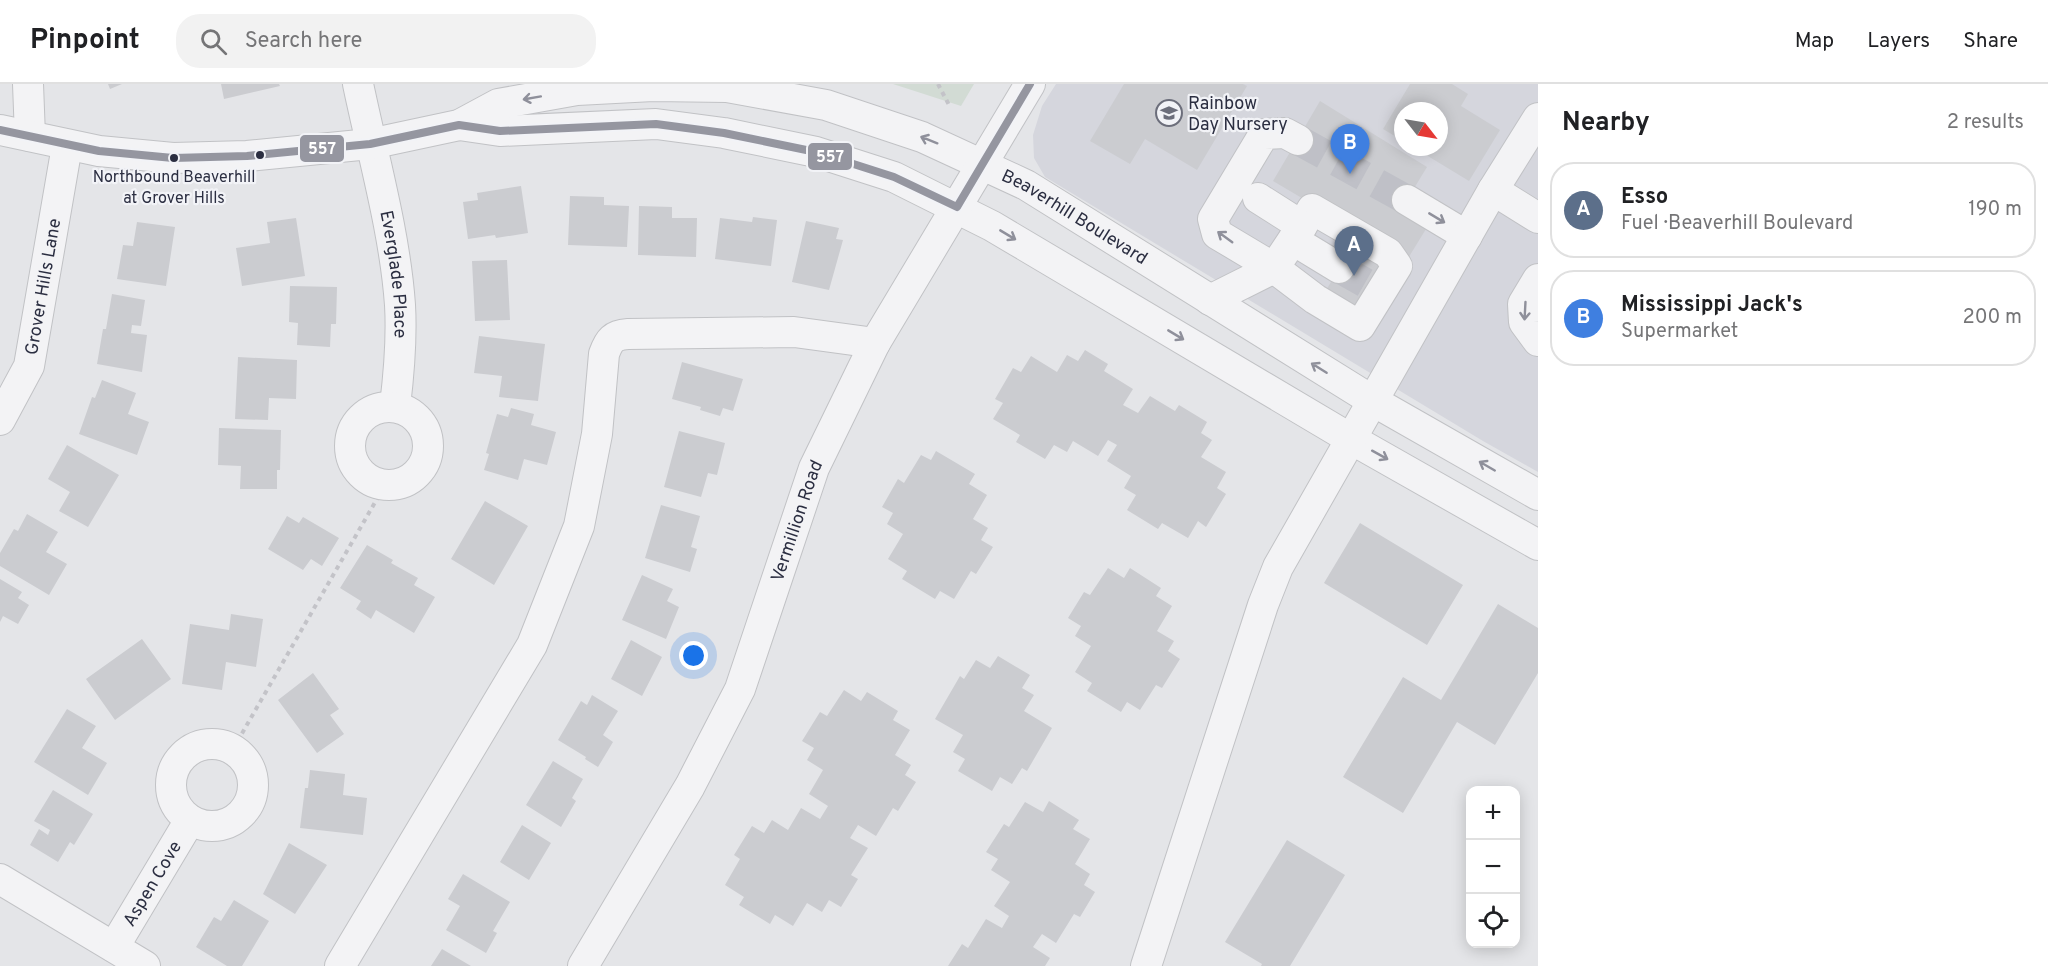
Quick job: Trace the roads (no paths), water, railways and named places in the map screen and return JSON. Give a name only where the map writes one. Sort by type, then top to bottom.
[{"type":"street","points":[[28,84],[30,136]]},
{"type":"street","name":"Everglade Place","points":[[358,84],[390,231],[400,306],[399,370],[395,406]]},
{"type":"street","name":"Vermillion Road","points":[[583,966],[690,786],[740,689],[814,468],[875,343],[1030,84]]},
{"type":"street","name":"Beaverhill Boulevard","points":[[0,130],[99,151],[173,158],[247,156],[370,144],[459,125],[498,104],[577,90],[653,86],[727,87],[826,105],[922,137],[1026,185],[1373,401],[1538,495]]},
{"type":"street","points":[[1146,966],[1263,605],[1278,567],[1493,190],[1538,118]]},
{"type":"street","name":"Beaverhill Boulevard","points":[[459,125],[500,131],[656,124],[724,133],[816,152],[894,177],[957,207],[1002,232],[1351,439],[1538,545]]},
{"type":"street","points":[[1210,300],[1274,268],[1312,209],[1388,253],[1397,266],[1375,288],[1360,326],[1315,298],[1274,268],[1217,234],[1214,219],[1264,134],[1285,132],[1298,140]]},
{"type":"street","name":"Grover Hills Lane","points":[[0,420],[29,366],[67,146]]},
{"type":"street","points":[[1493,190],[1538,218]]},
{"type":"street","points":[[1258,198],[1339,268]]},
{"type":"street","points":[[1407,200],[1467,236]]},
{"type":"street","points":[[1538,279],[1523,304],[1524,322],[1538,341]]},
{"type":"street","points":[[1375,288],[1422,316]]},
{"type":"street","points":[[340,966],[532,645],[579,526],[597,434],[604,354],[608,342],[616,335],[628,334],[794,332],[875,343]]},
{"type":"street","points":[[382,406],[395,406],[419,419],[426,430],[429,444],[427,457],[421,470],[412,479],[399,484],[385,485],[373,482],[355,465],[350,441],[353,429],[366,415],[382,406]]},
{"type":"street","name":"Aspen Cove","points":[[205,744],[219,744],[233,749],[243,757],[249,768],[252,794],[247,806],[238,815],[222,824],[202,825],[190,820],[180,811],[173,798],[171,784],[173,770],[191,749],[205,744]]},
{"type":"street","name":"Aspen Cove","points":[[114,947],[190,820]]},
{"type":"street","points":[[0,879],[145,966]]},
{"type":"tunnel","points":[[1298,140],[1407,200]]},
{"type":"tunnel","points":[[1339,268],[1369,285]]},
{"type":"place","name":"Rainbow Day Nursery","points":[[1169,113]]},
{"type":"place","name":"Northbound Beaverhill at Grover Hills","points":[[174,158]]},
{"type":"place","name":"Mississippi Jack's","points":[[1350,174]]},
{"type":"place","name":"Esso","points":[[1354,276]]}]
